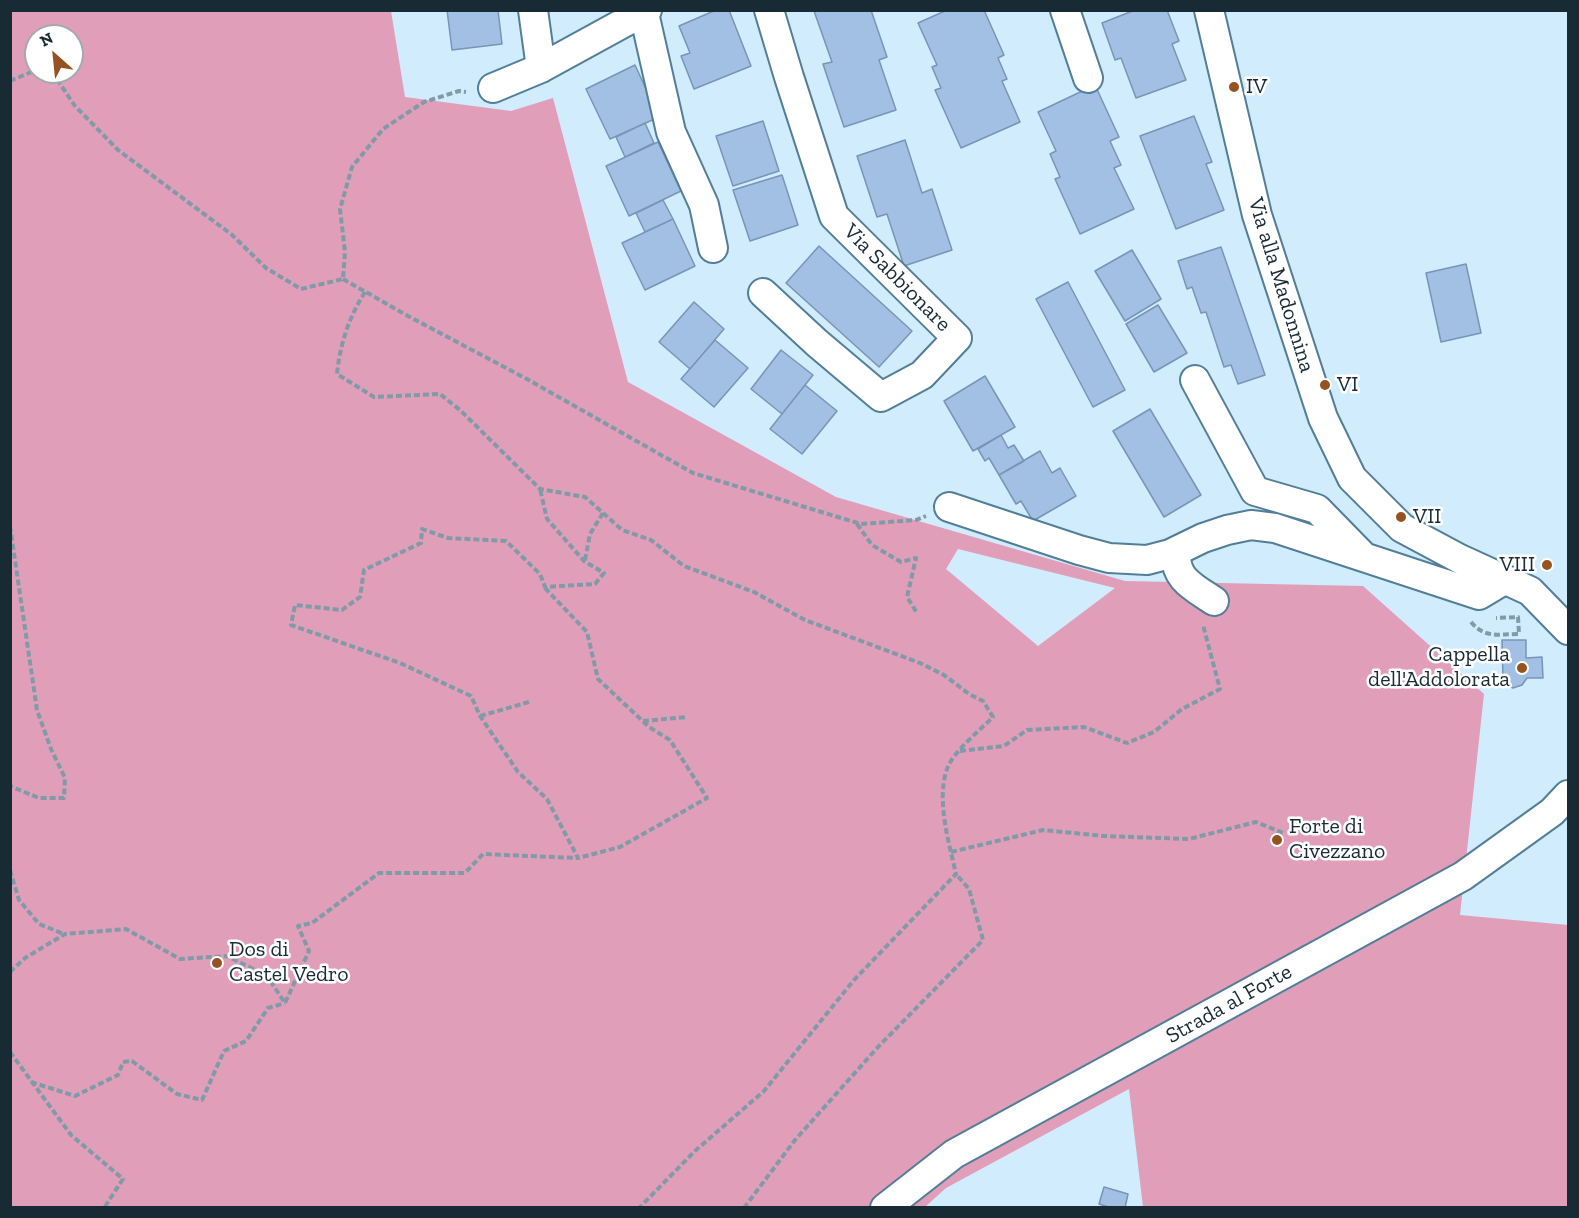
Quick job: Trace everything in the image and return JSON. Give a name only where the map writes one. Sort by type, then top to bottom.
[{"type":"street","points":[[533,10],[541,68]]},
{"type":"street","name":"Via Sabbionare","points":[[763,293],[817,343],[881,397],[922,375],[957,338],[834,216],[769,10]]},
{"type":"street","points":[[1065,10],[1088,78]]},
{"type":"street","name":"Via alla Madonnina","points":[[1209,10],[1257,214],[1323,418],[1352,478],[1401,528],[1460,559],[1530,591],[1569,630]]},
{"type":"street","points":[[494,88],[541,68],[631,15],[671,132],[705,205],[713,248]]},
{"type":"street","points":[[1195,380],[1255,490],[1317,508],[1365,558]]},
{"type":"street","points":[[948,507],[1109,558],[1147,560],[1178,551],[1219,533],[1251,525],[1275,528],[1479,595],[1504,580]]},
{"type":"street","points":[[1178,551],[1175,562],[1182,577],[1214,602]]},
{"type":"street","name":"Strada al Forte","points":[[885,1208],[954,1154],[1463,876],[1552,812],[1569,795]]},
{"type":"path","points":[[10,81],[24,75]]},
{"type":"path","points":[[59,84],[75,106],[118,150],[231,234],[266,268],[301,289],[343,279],[693,473],[857,524],[916,520],[948,507]]},
{"type":"path","points":[[343,279],[345,252],[340,209],[352,167],[358,159],[383,129],[424,102],[459,91],[475,94],[494,88]]},
{"type":"path","points":[[365,292],[351,314],[338,358],[337,374],[374,397],[440,394],[460,410],[540,489],[547,519],[584,561],[604,573],[595,584],[545,587]]},
{"type":"path","points":[[540,489],[585,496],[622,530],[651,540],[684,566],[754,592],[805,620],[920,663],[944,675],[969,694],[983,701],[993,717],[959,752],[947,768],[942,808],[956,874],[969,888],[983,940],[871,1055],[795,1140],[744,1208]]},
{"type":"path","points":[[584,561],[590,534],[603,513]]},
{"type":"path","points":[[857,524],[872,545],[901,562],[916,558],[907,597],[917,613]]},
{"type":"path","points":[[10,526],[37,710],[65,778],[64,798],[39,798],[10,786]]},
{"type":"path","points":[[31,1082],[75,1096],[118,1076],[123,1062],[132,1061],[177,1094],[202,1100],[224,1051],[246,1041],[268,1008],[285,1003],[309,951],[298,926],[312,923],[379,873],[465,873],[483,854],[578,858],[620,847],[707,798],[670,740],[649,728],[598,679],[587,632],[545,587],[540,574],[506,541],[448,538],[422,529],[421,543],[364,570],[360,597],[342,609],[295,605],[291,625],[400,663],[471,696],[480,716],[518,772],[547,799],[578,858]]},
{"type":"path","points":[[959,752],[1004,746],[1027,730],[1084,727],[1127,743],[1154,732],[1182,709],[1220,689],[1203,624],[1214,602]]},
{"type":"path","points":[[1518,617],[1519,634]]},
{"type":"path","points":[[480,716],[529,702]]},
{"type":"path","points":[[642,721],[687,717]]},
{"type":"path","points":[[951,852],[1043,830],[1104,836],[1189,839],[1256,822],[1284,832]]},
{"type":"path","points":[[10,870],[19,900],[39,924],[65,934],[126,929],[180,959],[227,956],[267,976],[285,1003]]},
{"type":"path","points":[[639,1208],[695,1151],[764,1091],[854,980],[956,874]]},
{"type":"path","points":[[10,972],[25,958],[65,934]]},
{"type":"path","points":[[10,1052],[70,1135],[123,1179],[104,1208]]},
{"type":"shaded area","points":[[10,11],[391,11],[405,97],[511,111],[553,98],[628,382],[836,497],[1125,581],[1363,586],[1484,694],[1460,915],[1568,925],[1568,1207],[1143,1207],[1129,1089],[946,1188],[925,1207],[11,1207]],"holes":[[[958,549],[1115,588],[1038,646],[946,569]]]},
{"type":"building","points":[[447,10],[498,10],[502,44],[452,50]]},
{"type":"building","points":[[716,10],[729,10],[751,66],[694,89],[681,56],[690,53],[679,26]]},
{"type":"building","points":[[871,10],[887,57],[879,60],[896,110],[844,127],[823,64],[832,62],[814,11]]},
{"type":"building","points":[[947,10],[984,10],[1004,55],[998,58],[1007,79],[1002,81],[1020,122],[961,148],[935,90],[941,88],[932,67],[937,65],[918,23]]},
{"type":"building","points":[[1135,10],[1167,10],[1179,41],[1172,44],[1186,80],[1136,98],[1121,58],[1115,60],[1102,23]]},
{"type":"building","points":[[635,65],[659,117],[610,139],[586,89]]},
{"type":"building","points":[[1095,85],[1119,137],[1110,141],[1121,165],[1114,168],[1134,209],[1080,234],[1055,179],[1060,177],[1050,154],[1056,151],[1038,112]]},
{"type":"building","points":[[1194,116],[1212,162],[1206,164],[1224,210],[1176,229],[1140,136]]},
{"type":"building","points":[[763,121],[779,171],[733,186],[716,136]]},
{"type":"building","points":[[645,123],[654,143],[625,157],[616,137]]},
{"type":"building","points":[[905,140],[922,193],[932,189],[952,250],[904,266],[887,214],[877,217],[857,156]]},
{"type":"building","points":[[658,142],[681,191],[629,216],[606,166]]},
{"type":"building","points":[[782,175],[798,225],[750,241],[733,190]]},
{"type":"building","points":[[663,200],[673,219],[645,232],[636,213]]},
{"type":"building","points":[[673,219],[695,266],[645,290],[622,243]]},
{"type":"building","points":[[819,246],[912,331],[879,367],[786,283]]},
{"type":"building","points":[[1221,247],[1265,375],[1238,384],[1231,365],[1224,367],[1206,312],[1201,313],[1192,287],[1187,289],[1178,261]]},
{"type":"building","points":[[1132,250],[1161,299],[1125,321],[1095,271]]},
{"type":"building","points":[[1466,264],[1481,333],[1441,342],[1426,273]]},
{"type":"building","points":[[1068,282],[1125,390],[1093,407],[1036,299]]},
{"type":"building","points":[[694,302],[724,329],[690,369],[659,342]]},
{"type":"building","points":[[1158,305],[1187,353],[1154,372],[1126,324]]},
{"type":"building","points":[[715,340],[748,368],[714,407],[681,379]]},
{"type":"building","points":[[781,350],[813,375],[782,414],[751,389]]},
{"type":"building","points":[[985,376],[1015,427],[973,451],[944,401]]},
{"type":"building","points":[[805,385],[837,411],[802,454],[770,429]]},
{"type":"building","points":[[1150,409],[1201,495],[1164,517],[1113,431]]},
{"type":"building","points":[[1001,435],[1008,448],[1014,445],[1024,461],[999,475],[989,458],[985,461],[978,449]]},
{"type":"building","points":[[1040,451],[1052,473],[1060,468],[1076,496],[1033,521],[1021,501],[1016,504],[999,475]]},
{"type":"building","name":"Cappella dell'Addolorata","points":[[1502,640],[1526,640],[1526,658],[1542,657],[1543,678],[1527,678],[1522,685],[1513,688],[1507,685],[1503,679]]},
{"type":"building","points":[[1104,1187],[1128,1194],[1125,1208],[1112,1208],[1099,1204]]},
{"type":"place","name":"IV","points":[[1234,87]]},
{"type":"place","name":"VI","points":[[1325,385]]},
{"type":"place","name":"VII","points":[[1401,517]]},
{"type":"place","name":"VIII","points":[[1547,565]]},
{"type":"place","name":"Cappella dell'Addolorata","points":[[1522,668]]},
{"type":"place","name":"Forte di Civezzano","points":[[1277,840]]},
{"type":"place","name":"Dos di Castel Vedro","points":[[217,963]]}]
